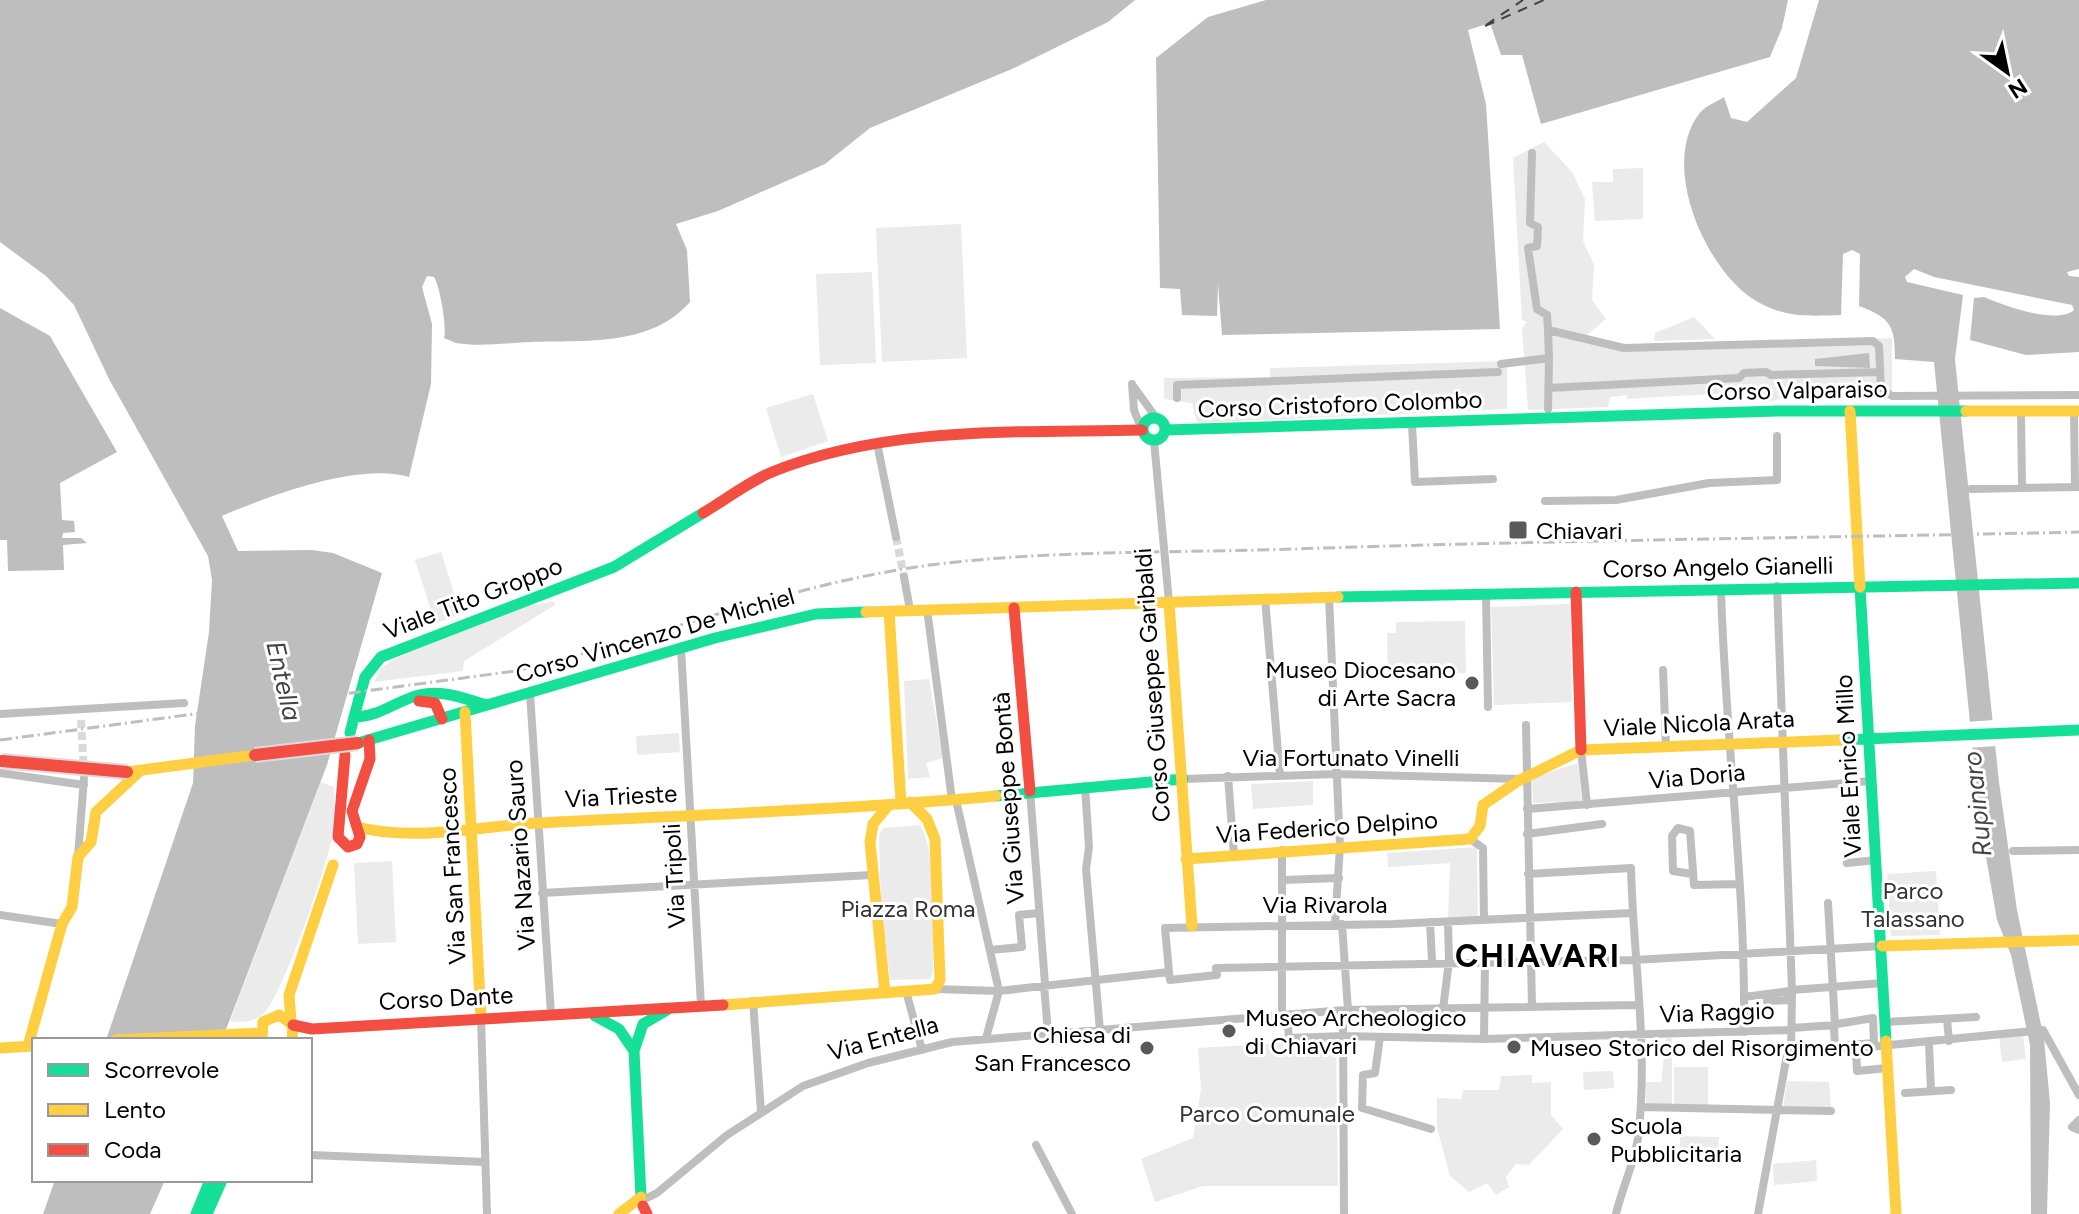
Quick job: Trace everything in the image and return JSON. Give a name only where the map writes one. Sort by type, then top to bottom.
[{"type":"street","points":[[1532,153],[1530,223],[1538,227],[1537,246],[1528,248],[1537,309],[1547,315],[1545,358],[1548,409]]},
{"type":"street","points":[[1548,330],[1624,348],[1873,341],[1879,346],[1881,389],[1892,396],[2079,395]]},
{"type":"street","points":[[1177,398],[1177,385],[1501,367],[1545,358]]},
{"type":"street","points":[[1549,388],[1739,378],[1744,373],[1880,372]]},
{"type":"street","points":[[1132,384],[1143,405],[1157,419],[1165,430],[1154,441],[1145,436],[1134,410],[1132,384]]},
{"type":"street","name":"Corso Valparaiso","points":[[1516,421],[1850,411],[2076,411]]},
{"type":"street","name":"Viale Enrico Millo","points":[[1850,411],[1896,1214]]},
{"type":"street","points":[[1971,489],[2077,487],[2076,411]]},
{"type":"street","points":[[2021,413],[2022,487]]},
{"type":"street","points":[[1142,430],[1147,421],[1157,419]]},
{"type":"street","name":"Corso Cristoforo Colombo","points":[[1165,430],[1516,421]]},
{"type":"street","points":[[1412,424],[1415,482],[1493,479]]},
{"type":"street","points":[[896,537],[877,443],[974,433],[1142,430]]},
{"type":"street","points":[[1545,501],[1616,500],[1709,483],[1777,480],[1777,436]]},
{"type":"street","name":"Corso Giuseppe Garibaldi","points":[[1154,441],[1183,779],[1192,926]]},
{"type":"street","name":"Viale Tito Groppo","points":[[351,846],[360,837],[356,826],[355,798],[370,759],[359,739],[354,717],[365,677],[381,657],[599,574],[768,474],[816,456],[877,443]]},
{"type":"street","points":[[904,577],[910,610]]},
{"type":"street","name":"Corso Angelo Gianelli","points":[[1329,597],[1777,586],[2079,583]]},
{"type":"street","points":[[1758,1214],[1792,1029],[1777,586]]},
{"type":"street","points":[[1721,589],[1723,670],[1735,793],[1744,1032]]},
{"type":"street","points":[[1576,592],[1581,750],[1587,805]]},
{"type":"street","points":[[1486,594],[1488,707]]},
{"type":"street","points":[[1329,597],[1340,846],[1338,924],[1346,964],[1343,1036],[1344,1214]]},
{"type":"street","name":"Corso Vincenzo De Michiel","points":[[1,765],[139,771],[359,739],[442,719],[797,616],[1329,597]]},
{"type":"street","points":[[1265,598],[1280,776]]},
{"type":"street","name":"Via Giuseppe Bontà","points":[[1014,608],[1048,1033]]},
{"type":"street","points":[[927,609],[954,800],[999,991],[986,1038]]},
{"type":"street","points":[[889,611],[899,804]]},
{"type":"street","name":"Via Tripoli","points":[[681,648],[701,1005]]},
{"type":"street","points":[[1663,670],[1666,746]]},
{"type":"street","points":[[354,717],[363,718],[433,693],[487,705]]},
{"type":"street","name":"Via Nazario Sauro","points":[[530,693],[551,1014]]},
{"type":"street","points":[[408,700],[433,702],[442,719]]},
{"type":"street","points":[[0,714],[81,715],[184,703]]},
{"type":"street","name":"Via San Francesco","points":[[465,712],[481,1018]]},
{"type":"street","points":[[1526,725],[1522,776],[1527,809],[1532,1006]]},
{"type":"street","name":"Viale Nicola Arata","points":[[1581,750],[2079,730]]},
{"type":"street","points":[[1484,920],[1483,848],[1470,839],[1480,826],[1483,805],[1522,776],[1581,750]]},
{"type":"street","points":[[172,1038],[257,1035],[263,1022],[289,995],[333,865],[339,833],[338,791],[345,755]]},
{"type":"street","points":[[1,765],[84,781],[72,907],[62,924],[33,1038]]},
{"type":"street","points":[[78,857],[91,842],[96,812],[139,771]]},
{"type":"street","name":"Via Fortunato Vinelli","points":[[1183,779],[1336,774],[1522,776]]},
{"type":"street","points":[[1228,776],[1234,855]]},
{"type":"street","name":"Via Trieste","points":[[356,826],[396,834],[537,823],[899,804],[1183,779]]},
{"type":"street","name":"Via Doria","points":[[1527,809],[1871,781]]},
{"type":"street","points":[[1085,786],[1088,897],[1100,1031]]},
{"type":"street","points":[[899,804],[873,824],[871,875],[885,993],[935,989],[999,991],[1169,972],[1170,980],[1217,975],[1216,968],[1432,961],[1634,960],[1882,946],[2079,940]]},
{"type":"street","points":[[899,804],[927,819],[935,839],[940,980],[935,989]]},
{"type":"street","points":[[1527,834],[1602,824]]},
{"type":"street","points":[[339,833],[356,826]]},
{"type":"street","points":[[1692,874],[1674,872],[1672,836],[1675,829],[1690,831],[1692,874],[1696,886],[1739,884]]},
{"type":"street","points":[[339,833],[343,845],[351,846]]},
{"type":"street","name":"Via Federico Delpino","points":[[1186,859],[1470,839]]},
{"type":"street","points":[[333,865],[351,846]]},
{"type":"street","points":[[1282,850],[1280,924],[1284,1016]]},
{"type":"street","points":[[2013,851],[2079,850]]},
{"type":"street","points":[[1847,863],[1876,860]]},
{"type":"street","points":[[1528,874],[1631,868],[1634,960],[1642,1034],[1641,1107],[1633,1163],[1616,1214]]},
{"type":"street","points":[[542,893],[871,875]]},
{"type":"street","points":[[1282,880],[1339,878]]},
{"type":"street","points":[[1828,903],[1835,1046],[1874,1043],[1873,1018],[1835,1025]]},
{"type":"street","points":[[990,950],[1022,947],[1019,915],[1039,913]]},
{"type":"street","name":"Via Rivarola","points":[[1169,972],[1165,928],[1448,922],[1632,913]]},
{"type":"street","points":[[0,915],[62,924]]},
{"type":"street","points":[[1430,922],[1432,961]]},
{"type":"street","points":[[1443,1009],[1449,961],[1448,922]]},
{"type":"street","points":[[1484,963],[1484,1039]]},
{"type":"street","points":[[1791,994],[1832,986],[1883,983]]},
{"type":"street","points":[[906,991],[922,1050]]},
{"type":"street","name":"Corso Dante","points":[[272,1016],[292,1031],[583,1012],[632,1012],[885,993]]},
{"type":"street","points":[[1744,997],[1769,996],[1767,1001],[1789,1000],[1791,994]]},
{"type":"street","points":[[289,995],[292,1031]]},
{"type":"street","points":[[753,1001],[761,1112]]},
{"type":"street","name":"Via Entella","points":[[619,1214],[642,1204],[761,1112],[803,1086],[832,1074],[922,1050],[986,1038],[1171,1026],[1345,1010],[1638,1005]]},
{"type":"street","name":"Corso Dante","points":[[583,1012],[632,1031],[674,1007]]},
{"type":"street","points":[[632,1031],[619,1018],[632,1012],[642,1204]]},
{"type":"street","name":"Via Raggio","points":[[1284,1016],[1289,1038],[1484,1039],[1744,1032],[1835,1025]]},
{"type":"street","points":[[1885,1022],[1976,1017]]},
{"type":"street","points":[[481,1018],[487,1214]]},
{"type":"street","points":[[1947,1019],[1949,1041]]},
{"type":"street","points":[[1789,1055],[1929,1044],[2043,1030],[2079,1095]]},
{"type":"street","points":[[1380,1037],[1375,1073],[1363,1075],[1362,1108],[1431,1129]]},
{"type":"street","points":[[1929,1044],[1931,1091]]},
{"type":"street","points":[[0,1048],[31,1046]]},
{"type":"street","points":[[1856,1048],[1857,1071],[1887,1068]]},
{"type":"street","points":[[1905,1093],[1951,1090]]},
{"type":"street","points":[[1641,1107],[1831,1111]]},
{"type":"street","points":[[2079,1120],[2072,1127],[2079,1130]]},
{"type":"street","points":[[1036,1145],[1072,1214]]},
{"type":"street","points":[[312,1155],[485,1162]]},
{"type":"street","points":[[196,1214],[209,1182]]},
{"type":"street","points":[[207,1214],[221,1182]]},
{"type":"green space","points":[[1544,142],[1572,172],[1585,199],[1583,241],[1594,265],[1592,300],[1606,319],[1587,335],[1628,347],[1892,338],[1892,398],[1858,399],[1854,395],[1791,397],[1766,402],[1763,391],[1627,399],[1627,395],[1610,397],[1608,407],[1528,410],[1522,328],[1527,322],[1522,320],[1513,158]]},
{"type":"green space","points":[[1643,168],[1643,219],[1595,221],[1592,182],[1613,182],[1613,169]]},
{"type":"green space","points":[[961,224],[967,358],[882,362],[876,228]]},
{"type":"green space","points":[[872,272],[876,363],[820,365],[816,274]]},
{"type":"green space","points":[[1694,317],[1715,339],[1654,341],[1655,333]]},
{"type":"green space","points":[[1507,361],[1507,409],[1197,423],[1192,403],[1164,399],[1164,378],[1270,377],[1270,368]]},
{"type":"green space","points":[[813,394],[828,441],[781,457],[766,408]]},
{"type":"green space","points":[[441,552],[461,615],[435,623],[415,560]]},
{"type":"green space","points":[[554,601],[555,605],[464,661],[463,671],[374,682],[381,668],[398,657],[527,606]]},
{"type":"green space","points":[[1570,604],[1572,702],[1494,705],[1491,607]]},
{"type":"green space","points":[[1465,621],[1466,673],[1388,673],[1387,633],[1396,633],[1396,622]]},
{"type":"green space","points":[[929,679],[943,758],[926,763],[930,777],[908,779],[904,681]]},
{"type":"green space","points":[[679,733],[680,752],[637,755],[636,736]]},
{"type":"green space","points":[[1578,763],[1582,801],[1533,803],[1532,778]]},
{"type":"green space","points":[[1313,781],[1313,805],[1253,809],[1251,784]]},
{"type":"green space","points":[[321,782],[334,787],[335,824],[316,892],[294,953],[264,1013],[248,1021],[230,1021]]},
{"type":"green space","name":"Piazza Roma","points":[[920,825],[931,857],[933,876],[933,971],[930,979],[890,980],[881,904],[879,836],[883,828]]},
{"type":"green space","points":[[1477,847],[1478,918],[1448,918],[1450,863],[1388,867],[1387,853]]},
{"type":"green space","points":[[392,861],[396,942],[358,944],[354,863]]},
{"type":"green space","name":"Parco Talassano","points":[[1936,871],[1940,935],[1891,936],[1887,874]]},
{"type":"green space","points":[[2023,1034],[2026,1059],[2002,1062],[1999,1036]]},
{"type":"green space","points":[[1666,1038],[1672,1038],[1672,1104],[1646,1104],[1646,1082],[1661,1082]]},
{"type":"green space","name":"Parco Comunale","points":[[1336,1040],[1338,1186],[1203,1186],[1155,1202],[1141,1159],[1193,1138],[1201,1089],[1198,1048]]},
{"type":"green space","points":[[1674,1067],[1708,1067],[1708,1105],[1674,1104]]},
{"type":"green space","points":[[1613,1071],[1614,1088],[1584,1090],[1583,1072]]},
{"type":"green space","points":[[1532,1075],[1532,1083],[1551,1082],[1551,1115],[1563,1129],[1529,1165],[1516,1164],[1506,1177],[1509,1187],[1496,1195],[1487,1183],[1469,1192],[1450,1176],[1437,1128],[1437,1098],[1462,1099],[1463,1090],[1499,1090],[1501,1076]]},
{"type":"green space","points":[[1787,1081],[1829,1082],[1831,1108],[1783,1108]]},
{"type":"green space","points":[[1680,1136],[1719,1137],[1718,1150],[1680,1149]]},
{"type":"green space","points":[[1816,1160],[1817,1181],[1774,1185],[1773,1164]]},
{"type":"water","name":"Entella","points":[[0,0],[1135,0],[1108,22],[1012,69],[870,128],[825,164],[718,211],[676,224],[687,250],[690,302],[674,317],[656,327],[637,334],[594,340],[484,345],[456,343],[444,338],[439,289],[434,277],[427,276],[422,287],[432,324],[431,384],[409,477],[365,474],[340,477],[288,491],[222,516],[238,551],[312,550],[333,553],[382,573],[327,765],[223,1038],[107,1038],[193,783],[195,726],[209,632],[212,580],[208,556],[109,379],[74,305],[46,276],[0,242]]},
{"type":"water","points":[[1266,0],[1788,0],[1782,28],[1770,57],[1541,124],[1522,55],[1501,55],[1490,23],[1468,30],[1486,104],[1500,329],[1222,335],[1218,284],[1217,316],[1182,315],[1180,289],[1160,288],[1156,58],[1208,17]]},
{"type":"water","points":[[1819,0],[2079,0],[2079,269],[2067,272],[2069,276],[2079,277],[2079,352],[2026,355],[1970,340],[1974,298],[1984,297],[2017,309],[2056,316],[2074,310],[2072,305],[1934,277],[1914,269],[1905,277],[1907,282],[1963,295],[1955,359],[1999,782],[2017,910],[2044,1039],[2050,1103],[2047,1214],[2031,1214],[2030,1045],[2011,955],[1997,920],[1980,823],[1934,362],[1895,359],[1894,338],[1889,325],[1878,315],[1859,306],[1860,254],[1852,250],[1843,254],[1841,315],[1788,313],[1758,302],[1739,288],[1706,244],[1694,217],[1687,189],[1684,161],[1688,136],[1699,114],[1724,97],[1731,118],[1747,122],[1796,78]]},
{"type":"water","points":[[0,308],[50,336],[117,452],[60,483],[62,520],[74,521],[75,532],[63,533],[62,538],[81,538],[87,543],[63,545],[64,570],[8,571],[7,540],[0,540]]},
{"type":"water","points":[[1869,353],[1870,368],[1815,366],[1815,359]]},
{"type":"water","points":[[54,1182],[164,1182],[150,1214],[43,1214]]},
{"type":"pier","points":[[1994,720],[1996,746],[1967,748],[1966,722]]},
{"type":"ferry route","points":[[1486,25],[1523,0]]},
{"type":"ferry route","points":[[1485,26],[1544,0]]},
{"type":"tunnel","points":[[896,537],[904,577]]},
{"type":"tunnel","points":[[81,720],[84,773]]},
{"type":"railway","points":[[0,740],[515,671],[778,597],[884,572],[938,564],[1027,556],[1116,553],[2079,532]]},
{"type":"traffic: fast","points":[[1165,430],[1777,411],[1966,411]]},
{"type":"traffic: fast","points":[[1154,418],[1162,421],[1165,429],[1162,437],[1154,440],[1146,437],[1143,429],[1146,421],[1154,418]]},
{"type":"traffic: fast","points":[[354,717],[365,677],[381,657],[614,567],[703,513]]},
{"type":"traffic: fast","points":[[1338,597],[2079,583]]},
{"type":"traffic: fast","points":[[1860,587],[1886,1041]]},
{"type":"traffic: fast","points":[[358,743],[715,638],[816,614],[866,612]]},
{"type":"traffic: fast","points":[[350,733],[354,717],[428,693],[445,694],[487,705]]},
{"type":"traffic: fast","points":[[1840,740],[2079,730]]},
{"type":"traffic: fast","points":[[996,796],[1183,779]]},
{"type":"traffic: fast","points":[[641,1197],[634,1051],[643,1024],[667,1010]]},
{"type":"traffic: fast","points":[[595,1016],[619,1029],[634,1051]]},
{"type":"traffic: fast","points":[[196,1214],[209,1182]]},
{"type":"traffic: fast","points":[[207,1214],[221,1182]]},
{"type":"traffic: slow","points":[[1850,411],[1860,587]]},
{"type":"traffic: slow","points":[[1966,411],[2079,411]]},
{"type":"traffic: slow","points":[[866,612],[1338,597]]},
{"type":"traffic: slow","points":[[1169,602],[1192,926]]},
{"type":"traffic: slow","points":[[889,611],[901,803]]},
{"type":"traffic: slow","points":[[465,712],[481,1018]]},
{"type":"traffic: slow","points":[[1186,859],[1470,839],[1480,826],[1483,805],[1518,781],[1581,750],[1840,740]]},
{"type":"traffic: slow","points":[[127,772],[255,755]]},
{"type":"traffic: slow","points":[[28,1046],[62,924],[72,907],[78,857],[91,842],[96,812],[140,771]]},
{"type":"traffic: slow","points":[[357,827],[402,833],[447,832],[539,823],[825,809],[996,796]]},
{"type":"traffic: slow","points":[[723,1005],[935,989],[940,980],[935,839],[927,819],[910,802]]},
{"type":"traffic: slow","points":[[885,993],[870,842],[873,824],[888,806]]},
{"type":"traffic: slow","points":[[291,1021],[289,995],[333,865]]},
{"type":"traffic: slow","points":[[1882,946],[2079,940]]},
{"type":"traffic: slow","points":[[262,1038],[263,1022],[279,1015],[293,1025],[292,1038]]},
{"type":"traffic: slow","points":[[157,1038],[260,1033]]},
{"type":"traffic: slow","points":[[1886,1041],[1896,1214]]},
{"type":"traffic: slow","points":[[0,1048],[32,1046]]},
{"type":"traffic: slow","points":[[619,1214],[641,1197]]},
{"type":"traffic: jam","points":[[703,513],[772,472],[861,446],[954,434],[1142,430]]},
{"type":"traffic: jam","points":[[1576,592],[1581,750]]},
{"type":"traffic: jam","points":[[1014,608],[1030,791]]},
{"type":"traffic: jam","points":[[419,701],[435,703],[442,719]]},
{"type":"traffic: jam","points":[[345,755],[338,837],[348,847],[357,844],[360,837],[352,811],[370,759],[369,740]]},
{"type":"traffic: jam","points":[[255,755],[358,743]]},
{"type":"traffic: jam","points":[[2,761],[127,772]]},
{"type":"traffic: jam","points":[[293,1025],[312,1029],[723,1005]]},
{"type":"traffic: jam","points":[[643,1206],[647,1214]]},
{"type":"place","name":"Chiavari","points":[[1518,530]]},
{"type":"place","name":"Museo Diocesano di Arte Sacra","points":[[1472,683]]},
{"type":"place","name":"Museo Archeologico di Chiavari","points":[[1229,1031]]},
{"type":"place","name":"Museo Storico del Risorgimento","points":[[1514,1047]]},
{"type":"place","name":"Chiesa di San Francesco","points":[[1147,1048]]},
{"type":"place","name":"Scuola Pubblicitaria","points":[[1594,1139]]},
{"type":"district","name":"CHIAVARI","points":[[1538,956]]},
{"type":"water label","name":"Rupinaro","points":[[1977,804]]}]
